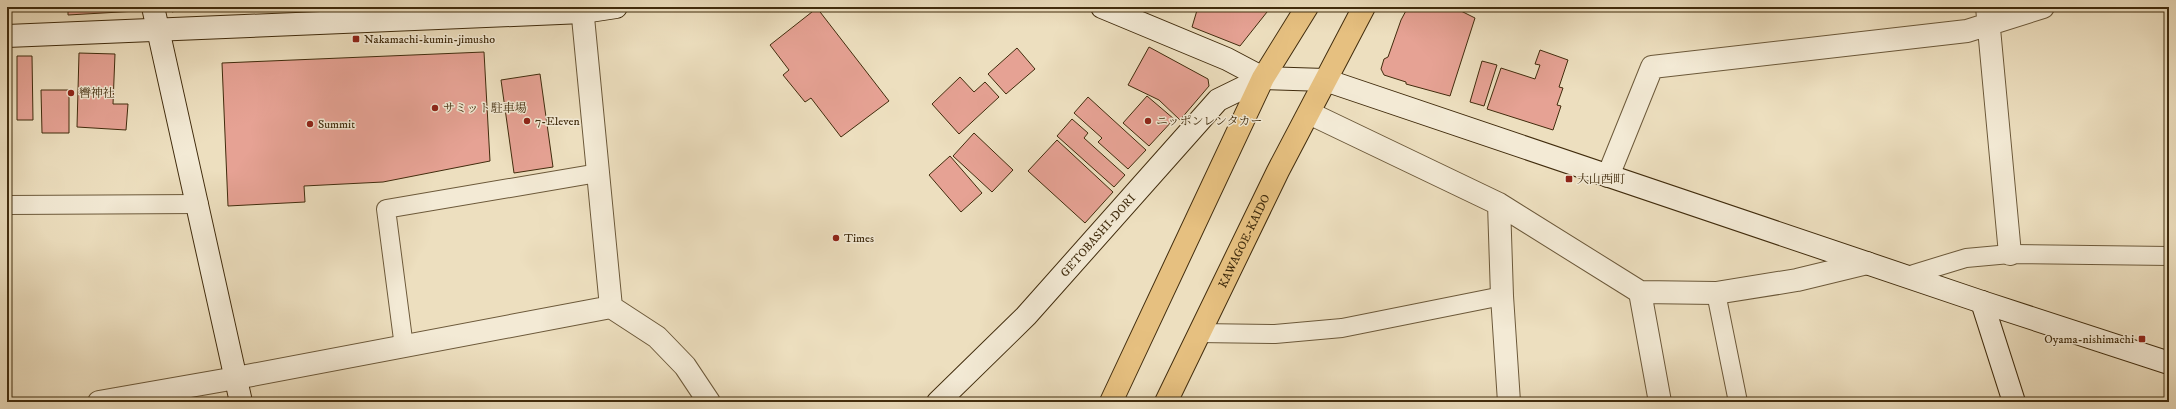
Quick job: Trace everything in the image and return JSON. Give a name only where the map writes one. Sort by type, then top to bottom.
[{"type":"highway","points":[[1111,402],[1263,78],[1307,7]]},
{"type":"highway","name":"KAWAGOE-KAIDO","points":[[1166,402],[1198,332],[1325,80],[1364,7]]},
{"type":"street","points":[[153,7],[241,402]]},
{"type":"street","points":[[7,36],[158,29],[383,14],[616,7]]},
{"type":"street","points":[[1102,7],[1227,59],[1263,78],[1325,80],[1982,302],[2169,363]]},
{"type":"street","points":[[1608,176],[1652,67],[1967,31],[1987,16],[2043,7]]},
{"type":"street","points":[[583,9],[611,307]]},
{"type":"street","points":[[1987,16],[2010,254]]},
{"type":"street","name":"GETOBASHI-DORI","points":[[938,402],[1026,316],[1218,100],[1263,78]]},
{"type":"street","points":[[1309,113],[1499,204],[1640,292],[1716,293],[1797,280],[1867,263]]},
{"type":"street","points":[[1499,204],[1502,296],[1509,402]]},
{"type":"street","points":[[1640,292],[1660,402]]},
{"type":"street","points":[[1982,302],[2014,402]]},
{"type":"street","points":[[99,402],[404,347],[611,307],[657,337],[685,366],[708,402]]},
{"type":"lane","points":[[404,347],[386,210],[598,172]]},
{"type":"lane","points":[[7,205],[198,204]]},
{"type":"lane","points":[[1907,276],[1966,258],[2010,254],[2169,256]]},
{"type":"lane","points":[[1716,293],[1738,402]]},
{"type":"lane","points":[[1198,332],[1275,334],[1342,328],[1502,296]]},
{"type":"building","points":[[68,7],[136,7],[137,11],[68,15]]},
{"type":"building","points":[[171,7],[190,7],[172,12]]},
{"type":"building","points":[[1198,7],[1271,7],[1240,46],[1192,27]]},
{"type":"building","points":[[1408,7],[1453,7],[1475,18],[1450,96],[1406,84],[1406,82],[1384,75],[1381,69],[1384,59],[1388,57],[1401,20]]},
{"type":"building","points":[[817,8],[889,101],[841,137],[811,98],[805,102],[783,75],[789,70],[770,45]]},
{"type":"building","points":[[1149,47],[1208,79],[1209,86],[1180,120],[1159,100],[1128,85]]},
{"type":"building","points":[[1017,48],[1035,69],[1006,94],[988,74]]},
{"type":"building","points":[[1540,50],[1568,60],[1559,87],[1563,88],[1557,105],[1561,106],[1553,130],[1487,109],[1501,68],[1535,79],[1540,65],[1535,64]]},
{"type":"building","points":[[484,52],[490,161],[383,182],[304,186],[305,202],[228,206],[222,63]]},
{"type":"building","points":[[79,53],[115,54],[113,104],[128,104],[126,130],[77,127]]},
{"type":"building","points":[[17,56],[32,56],[33,120],[17,120]]},
{"type":"building","points":[[1482,61],[1497,65],[1484,106],[1470,102]]},
{"type":"building","points":[[540,74],[553,167],[514,173],[501,80]]},
{"type":"building","points":[[960,77],[974,92],[985,82],[999,97],[959,134],[932,104]]},
{"type":"building","points":[[41,90],[69,90],[69,133],[42,133]]},
{"type":"building","name":"ニッポンレンタカー","points":[[1147,96],[1174,119],[1149,146],[1123,123]]},
{"type":"building","points":[[1088,97],[1146,150],[1128,169],[1098,142],[1102,138],[1074,113]]},
{"type":"building","points":[[1072,119],[1088,133],[1084,138],[1125,175],[1114,187],[1057,136]]},
{"type":"building","points":[[974,133],[1013,170],[992,192],[953,156]]},
{"type":"building","points":[[1057,140],[1113,192],[1085,223],[1028,171]]},
{"type":"building","points":[[950,156],[982,193],[961,212],[929,175]]},
{"type":"place","name":"Nakamachi-kumin-jimusho","points":[[356,39]]},
{"type":"place","name":"轡神社","points":[[71,93]]},
{"type":"place","name":"サミット駐車場","points":[[435,108]]},
{"type":"place","name":"7-Eleven","points":[[527,121]]},
{"type":"place","name":"ニッポンレンタカー","points":[[1148,121]]},
{"type":"place","name":"Summit","points":[[310,124]]},
{"type":"place","name":"大山西町","points":[[1569,179]]},
{"type":"place","name":"Times","points":[[836,238]]},
{"type":"place","name":"Oyama-nishimachi","points":[[2142,339]]}]
